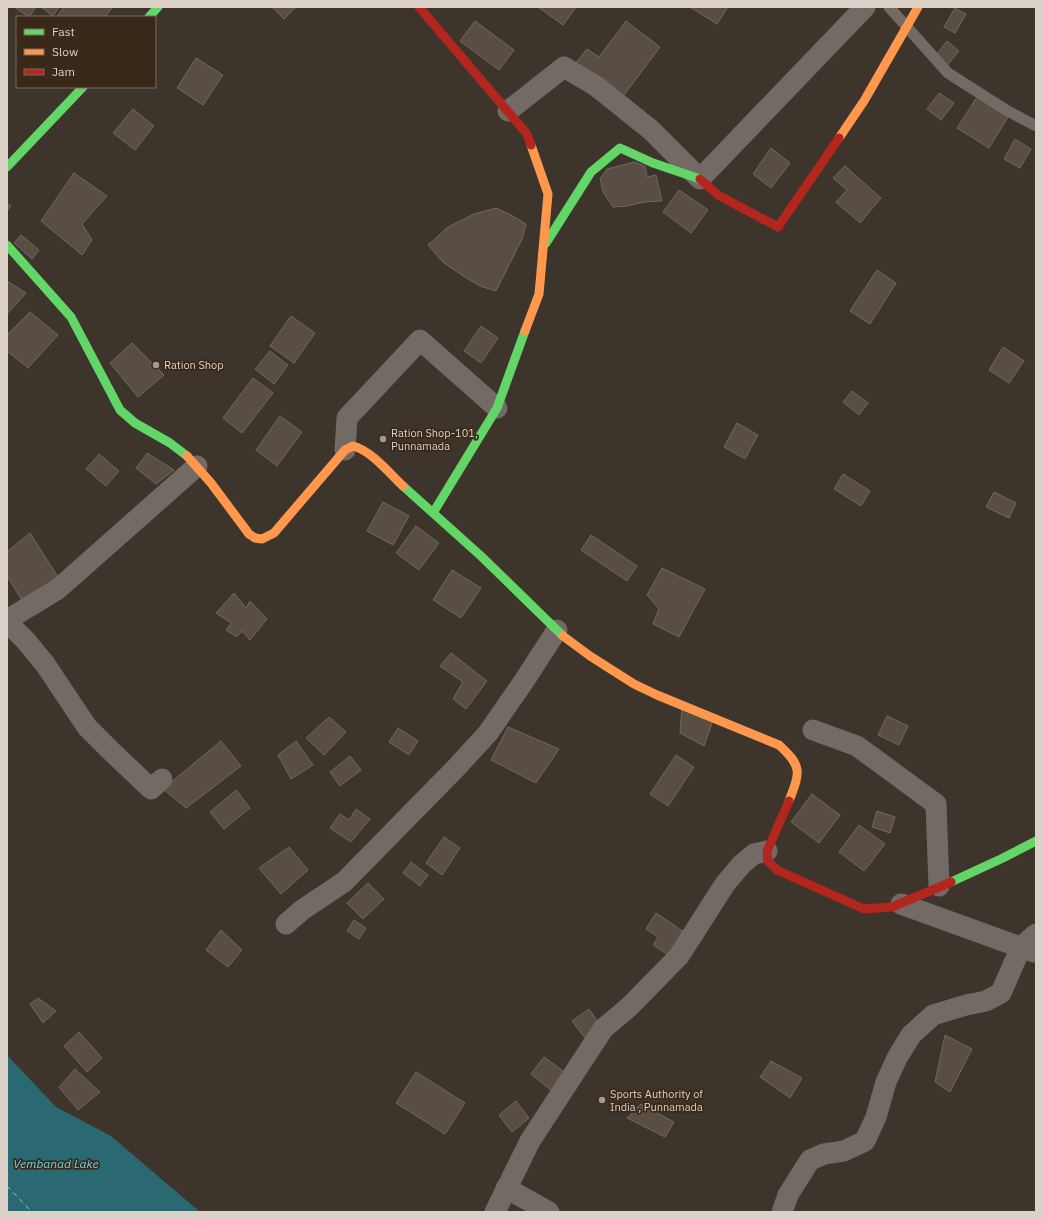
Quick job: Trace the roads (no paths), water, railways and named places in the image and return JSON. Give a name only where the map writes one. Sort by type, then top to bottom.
[{"type":"street","points":[[150,16],[158,7]]},
{"type":"street","points":[[419,7],[527,134],[548,194],[539,294],[498,408],[433,513]]},
{"type":"street","points":[[700,179],[866,7]]},
{"type":"street","points":[[508,111],[564,68],[596,86],[650,130],[718,196],[778,227],[864,101],[918,7]]},
{"type":"street","points":[[7,167],[82,88]]},
{"type":"street","points":[[543,247],[591,172],[620,148],[653,163],[700,179]]},
{"type":"street","points":[[7,245],[71,317],[120,410],[128,418],[172,444],[185,454],[197,466],[249,534],[257,540],[265,539],[274,533],[345,450],[353,446],[361,448],[482,557],[568,641],[634,684],[657,695],[779,745],[796,763],[798,773],[790,799],[767,851],[766,856],[768,861],[777,870],[864,909],[892,907],[1003,858],[1036,841]]},
{"type":"street","points":[[345,450],[347,418],[420,340],[498,408]]},
{"type":"street","points":[[162,779],[151,789],[110,750],[87,726],[45,664],[7,621],[58,589],[197,466]]},
{"type":"street","points":[[286,924],[302,910],[344,882],[488,733],[557,630]]},
{"type":"street","points":[[813,730],[857,746],[936,804],[939,886]]},
{"type":"street","points":[[495,1212],[530,1141],[603,1029],[629,1007],[679,956],[725,884],[740,866],[754,854],[767,851]]},
{"type":"street","points":[[782,1212],[788,1195],[810,1160],[824,1154],[844,1151],[865,1141],[876,1117],[886,1082],[897,1058],[911,1034],[933,1015],[966,1005],[986,1001],[1001,993],[1031,945],[901,904]]},
{"type":"street","points":[[506,1188],[549,1212]]},
{"type":"lane","points":[[889,7],[948,73],[1006,110],[1036,126]]},
{"type":"water","name":"Vembanad Lake","points":[[7,1055],[56,1107],[111,1136],[200,1212],[7,1212]]},
{"type":"place","name":"Ration Shop","points":[[156,365]]},
{"type":"place","name":"Ration Shop-101, Punnamada","points":[[383,439]]},
{"type":"place","name":"Sports Authority of India , Punnamada","points":[[602,1100]]}]
